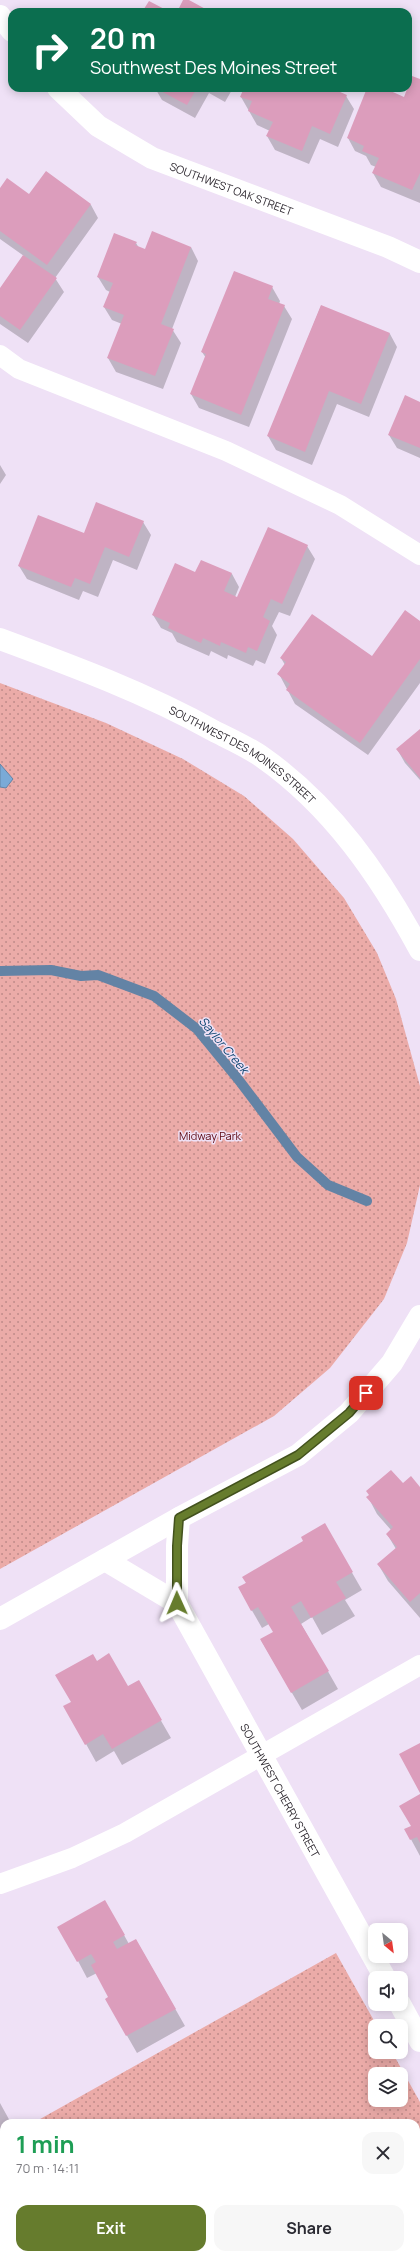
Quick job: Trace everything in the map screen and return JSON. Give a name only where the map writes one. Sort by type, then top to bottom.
[{"type":"street","points":[[0,16],[8,26]]},
{"type":"street","name":"SOUTHWEST OAK STREET","points":[[62,92],[98,126],[152,158],[388,247],[420,262]]},
{"type":"street","name":"SOUTHWEST DES MOINES STREET","points":[[0,639],[144,695],[262,757],[300,788],[336,823],[376,875],[397,908],[420,950]]},
{"type":"street","points":[[0,1619],[179,1518],[298,1455],[349,1413],[392,1363],[420,1316]]},
{"type":"street","name":"SOUTHWEST CHERRY STREET","points":[[179,1518],[177,1546],[177,1603],[381,1971]]},
{"type":"street","name":"SOUTHWEST CHERRY STREET","points":[[105,1560],[177,1603]]},
{"type":"street","points":[[404,2011],[420,2041]]},
{"type":"lane","points":[[0,355],[19,369],[226,450],[333,501],[420,555]]},
{"type":"lane","points":[[0,1884],[72,1858],[125,1833],[262,1754],[295,1738],[420,1665]]},
{"type":"green space","name":"Midway Park","points":[[0,683],[106,723],[183,759],[244,796],[293,839],[344,898],[377,953],[396,999],[420,1086],[420,1185],[407,1243],[384,1299],[330,1368],[274,1416],[0,1569]]},
{"type":"green space","points":[[336,1953],[373,2019],[368,2019],[368,2059],[396,2059],[400,2067],[368,2067],[368,2107],[408,2107],[408,2081],[420,2102],[420,2119],[40,2119]]},
{"type":"water","points":[[0,764],[13,779],[6,788],[0,787]]},
{"type":"building","points":[[183,0],[189,0],[204,8],[179,8]]},
{"type":"building","points":[[149,1],[162,8],[145,8]]},
{"type":"building","points":[[412,76],[420,79],[420,173],[412,190],[372,173],[379,158],[362,151],[364,146],[347,138],[365,92],[393,92],[404,97],[406,92],[412,92]]},
{"type":"building","points":[[163,92],[195,92],[187,105]]},
{"type":"building","points":[[242,92],[340,92],[347,95],[330,134],[312,126],[302,151],[266,136],[273,122],[248,111],[252,101],[240,97]]},
{"type":"building","points":[[46,171],[91,204],[47,265],[0,231],[0,188],[7,178],[29,194]]},
{"type":"building","points":[[152,231],[191,247],[161,324],[174,329],[155,376],[107,358],[124,315],[103,307],[113,283],[97,277],[114,233],[137,242],[135,245],[145,249]]},
{"type":"building","points":[[23,255],[57,278],[20,330],[0,316],[0,288]]},
{"type":"building","points":[[234,271],[273,286],[268,299],[285,305],[241,415],[190,394],[206,354],[201,352]]},
{"type":"building","points":[[321,305],[390,333],[361,404],[329,391],[305,452],[267,436]]},
{"type":"building","points":[[405,395],[420,402],[420,448],[388,435]]},
{"type":"building","points":[[96,502],[144,521],[129,557],[105,547],[90,584],[75,578],[71,587],[18,566],[38,515],[84,533]]},
{"type":"building","points":[[268,527],[308,545],[282,604],[271,599],[263,617],[270,621],[257,651],[248,647],[246,653],[221,642],[220,646],[203,638],[201,643],[168,628],[170,623],[152,615],[175,563],[195,572],[201,560],[232,573],[224,591],[237,597]]},
{"type":"building","points":[[405,610],[420,621],[420,659],[360,743],[286,690],[290,684],[277,674],[286,662],[280,658],[312,614],[372,656]]},
{"type":"building","points":[[420,729],[420,778],[396,749]]},
{"type":"building","points":[[391,1470],[403,1483],[411,1476],[420,1487],[420,1593],[410,1602],[377,1564],[397,1547],[386,1534],[393,1527],[366,1497],[369,1495],[366,1491]]},
{"type":"building","points":[[325,1523],[353,1572],[336,1582],[346,1598],[311,1618],[301,1601],[291,1607],[329,1671],[291,1693],[260,1639],[273,1632],[258,1607],[251,1611],[238,1587],[246,1583],[242,1577],[303,1541],[301,1537]]},
{"type":"building","points":[[109,1653],[128,1686],[139,1680],[162,1720],[112,1749],[103,1734],[85,1745],[63,1706],[71,1702],[55,1675],[93,1654],[97,1661]]},
{"type":"building","points":[[420,1743],[420,1793],[399,1754]]},
{"type":"building","points":[[420,1794],[420,1843],[417,1837],[410,1840],[404,1829],[411,1826],[399,1806]]},
{"type":"building","points":[[105,1900],[125,1935],[113,1942],[117,1949],[136,1939],[176,2009],[126,2036],[105,1999],[108,1997],[91,1965],[96,1962],[91,1954],[77,1962],[57,1927]]},
{"type":"waterway","name":"Saylor Creek","points":[[0,971],[51,970],[81,976],[98,975],[154,996],[197,1029],[238,1079],[297,1157],[328,1185],[367,1201]]},
{"type":"route","points":[[177,1603],[176,1560],[179,1518],[192,1513],[298,1455],[349,1413],[366,1393]]}]
